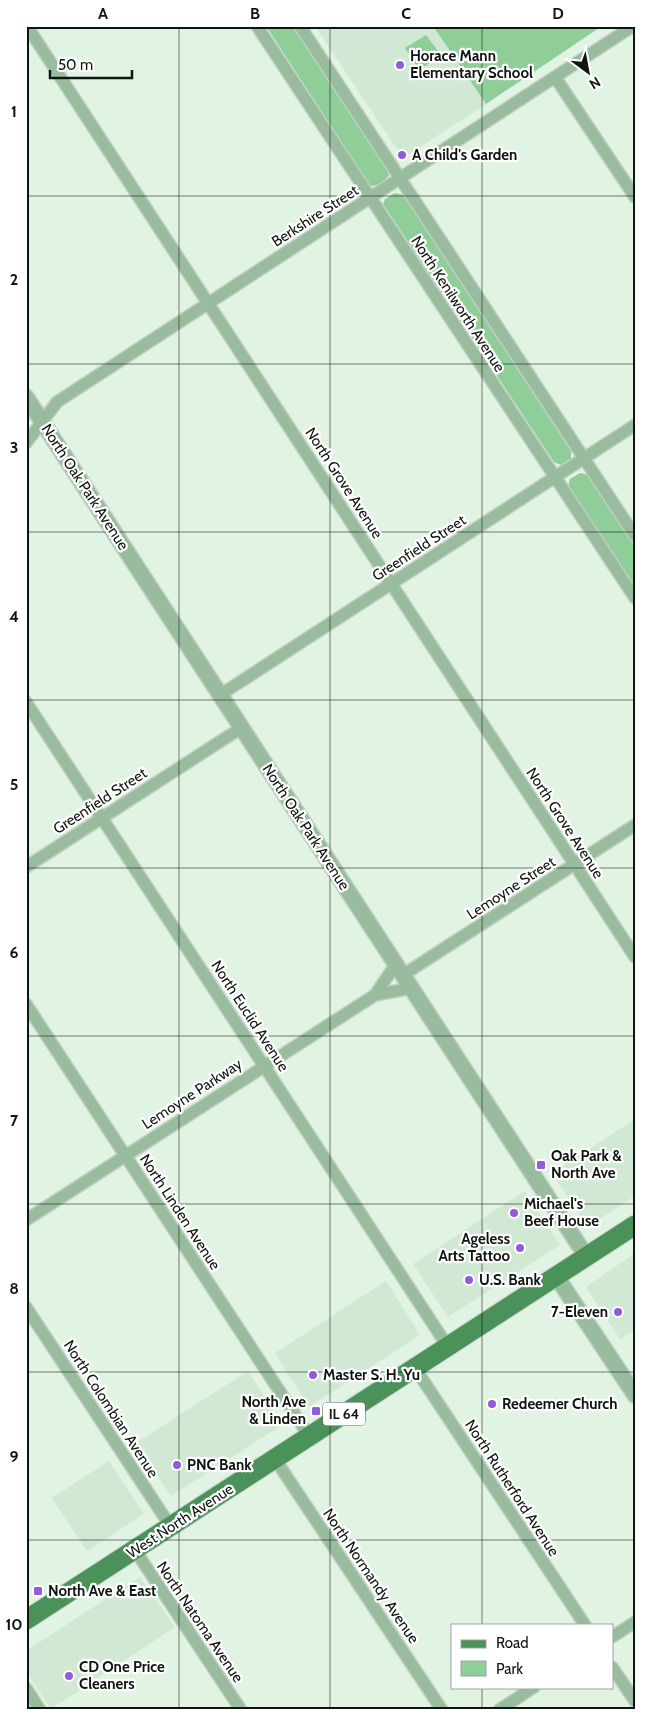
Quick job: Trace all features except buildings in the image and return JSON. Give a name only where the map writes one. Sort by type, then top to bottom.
[{"type":"main road","name":"West North Avenue","points":[[28,1616],[171,1527],[635,1225]]},
{"type":"street","name":"North Grove Avenue","points":[[27,26],[635,957]]},
{"type":"street","name":"North Kenilworth Avenue","points":[[257,26],[635,598]]},
{"type":"street","name":"North Kenilworth Avenue","points":[[300,26],[635,536]]},
{"type":"street","name":"Berkshire Street","points":[[26,443],[57,402],[632,26]]},
{"type":"street","points":[[556,76],[635,197]]},
{"type":"street","name":"North Oak Park Avenue","points":[[26,396],[586,1256]]},
{"type":"street","name":"Greenfield Street","points":[[220,695],[635,424]]},
{"type":"street","name":"North Euclid Avenue","points":[[26,702],[448,1347]]},
{"type":"street","name":"Greenfield Street","points":[[26,867],[241,728]]},
{"type":"street","name":"Lemoyne Street","points":[[399,970],[635,825]]},
{"type":"street","name":"Lemoyne Parkway","points":[[26,1220],[375,995],[399,970]]},
{"type":"street","name":"Lemoyne Parkway","points":[[375,995],[412,988]]},
{"type":"street","name":"North Linden Avenue","points":[[26,1004],[309,1436]]},
{"type":"street","points":[[556,1276],[635,1395]]},
{"type":"street","name":"North Colombian Avenue","points":[[26,1307],[171,1527]]},
{"type":"street","name":"North Rutherford Avenue","points":[[415,1368],[584,1624]]},
{"type":"street","name":"North Normandy Avenue","points":[[276,1458],[442,1710]]},
{"type":"street","name":"North Natoma Avenue","points":[[135,1550],[241,1710]]},
{"type":"street","points":[[614,1636],[635,1622]]},
{"type":"street","points":[[614,1670],[635,1701]]},
{"type":"street","points":[[26,1688],[40,1710]]},
{"type":"street","points":[[500,1710],[533,1688]]},
{"type":"shaded area","name":"Horace Mann Elementary School","points":[[315,26],[434,26],[486,104],[403,158]]},
{"type":"shaded area","points":[[635,1119],[635,1196],[587,1227],[552,1173]]},
{"type":"shaded area","points":[[525,1191],[560,1245],[448,1317],[413,1264]]},
{"type":"shaded area","points":[[635,1253],[635,1330],[620,1339],[586,1287]]},
{"type":"shaded area","points":[[386,1281],[420,1335],[309,1407],[275,1353]]},
{"type":"shaded area","points":[[248,1371],[282,1425],[171,1496],[136,1443]]},
{"type":"shaded area","points":[[109,1461],[144,1514],[87,1551],[52,1498]]},
{"type":"shaded area","points":[[140,1577],[175,1627],[51,1709],[26,1672],[26,1651]]},
{"type":"green space","points":[[266,26],[292,26],[387,170],[389,175],[383,182],[370,186]]},
{"type":"green space","points":[[433,26],[602,26],[486,104]]},
{"type":"green space","points":[[426,35],[441,55],[419,70],[405,48]]},
{"type":"green space","points":[[395,193],[404,195],[571,451],[571,459],[561,465],[554,462],[383,204],[385,199]]},
{"type":"green space","points":[[580,473],[588,475],[635,547],[635,588],[568,487],[570,479]]},
{"type":"place","name":"Horace Mann Elementary School","points":[[400,65]]},
{"type":"place","name":"A Child's Garden","points":[[402,155]]},
{"type":"place","name":"Oak Park & North Ave","points":[[541,1165]]},
{"type":"place","name":"Michael's Beef House","points":[[514,1213]]},
{"type":"place","name":"Ageless Arts Tattoo","points":[[520,1248]]},
{"type":"place","name":"U.S. Bank","points":[[469,1280]]},
{"type":"place","name":"7-Eleven","points":[[618,1312]]},
{"type":"place","name":"Master S. H. Yu","points":[[313,1375]]},
{"type":"place","name":"Redeemer Church","points":[[492,1404]]},
{"type":"place","name":"North Ave & Linden","points":[[316,1411]]},
{"type":"place","name":"PNC Bank","points":[[177,1465]]},
{"type":"place","name":"North Ave & East","points":[[38,1591]]},
{"type":"place","name":"CD One Price Cleaners","points":[[69,1676]]}]
